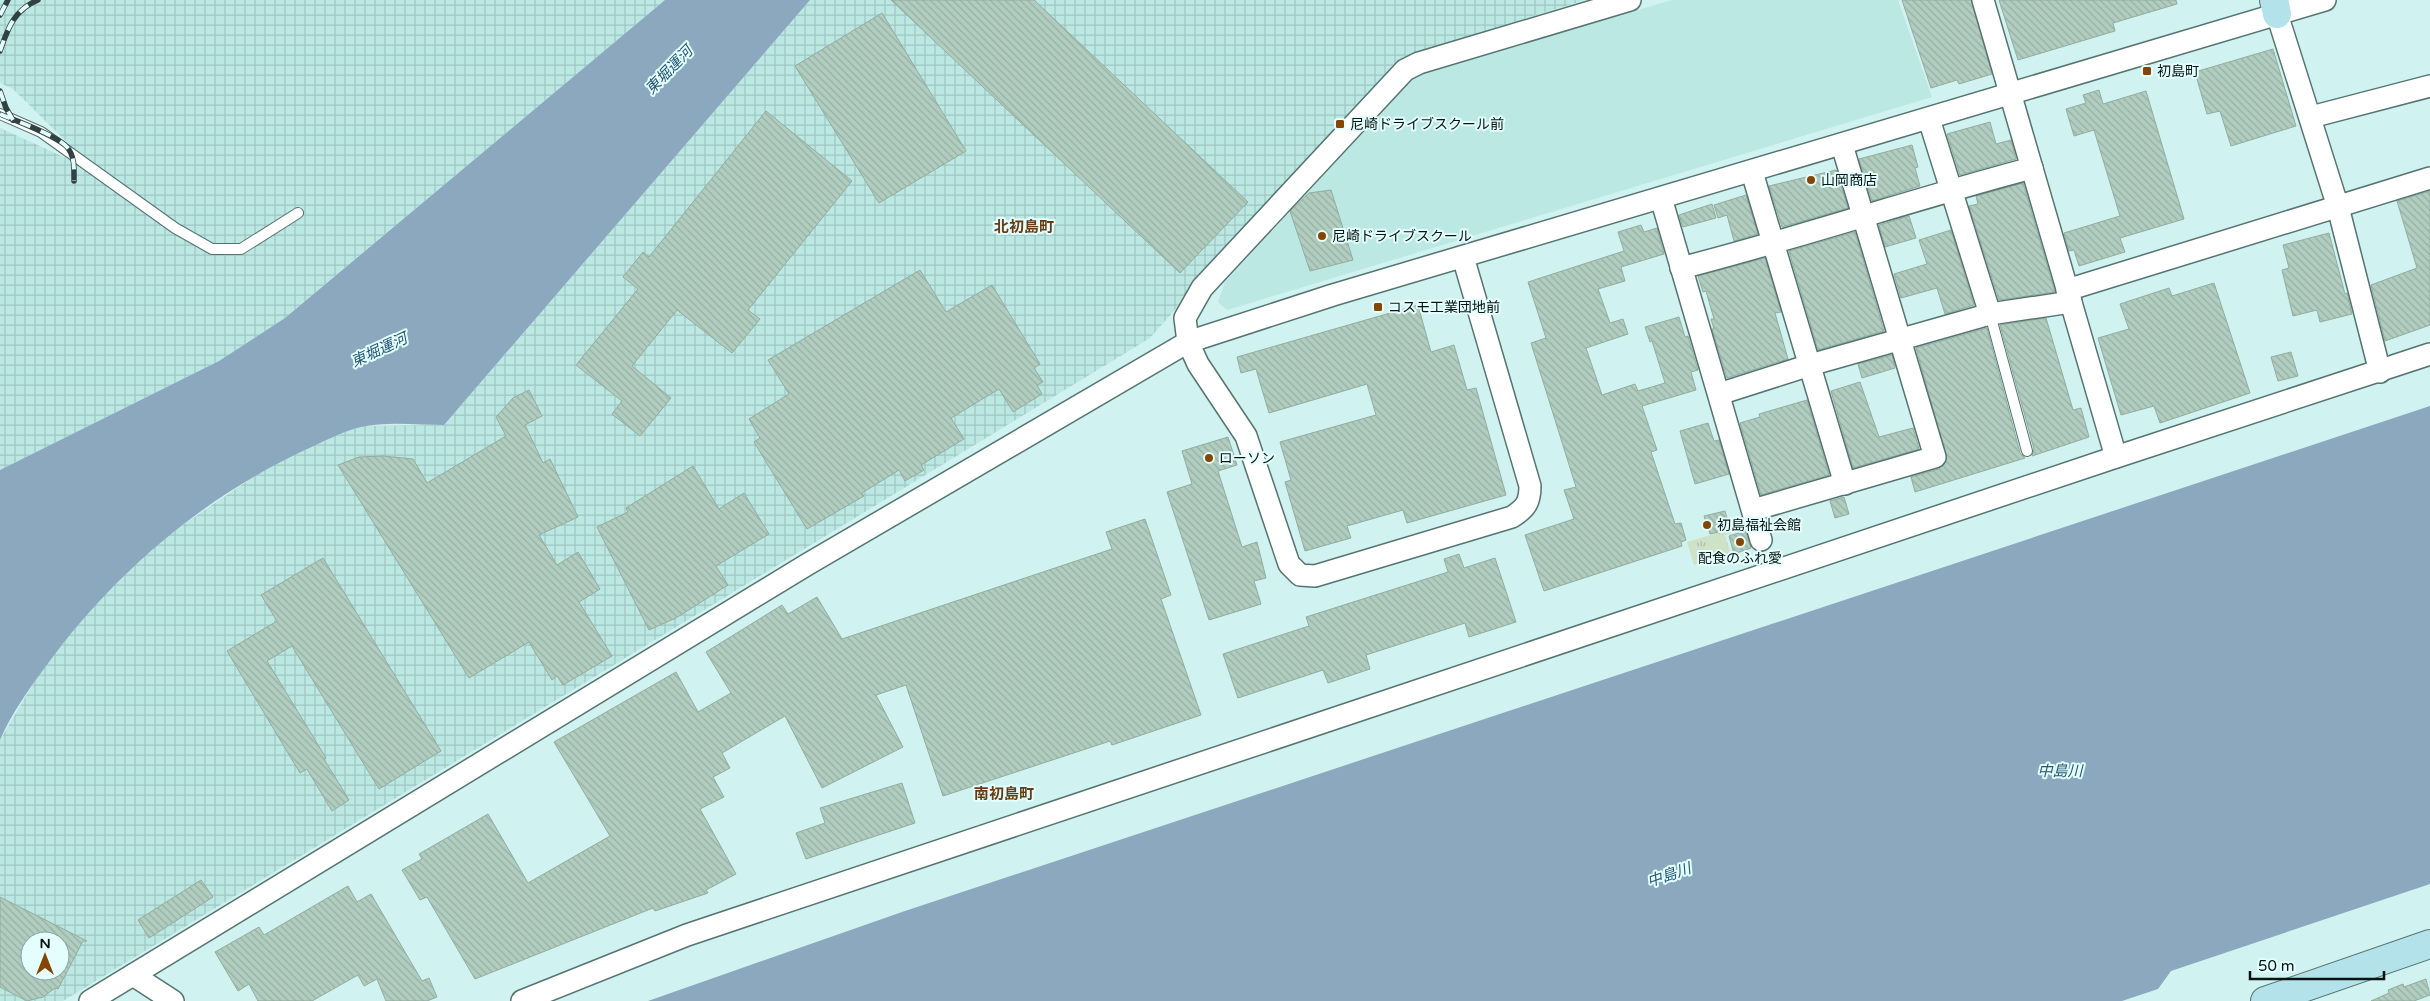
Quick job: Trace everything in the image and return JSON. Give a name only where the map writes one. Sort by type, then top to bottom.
[{"type":"street","points":[[1462,257],[1530,486],[1530,498],[1524,509],[1512,517],[1315,576],[1300,575],[1289,564],[1246,436],[1198,364],[1188,342],[1185,318],[1202,288],[1405,70],[1419,63],[1630,0]]},
{"type":"street","points":[[1983,0],[2116,456]]},
{"type":"street","points":[[90,1001],[808,564],[1188,342],[1333,295],[2011,94],[2276,7],[2325,0]]},
{"type":"street","points":[[2276,7],[2338,207],[2380,372]]},
{"type":"street","points":[[2311,117],[2430,86]]},
{"type":"street","points":[[1929,119],[1990,314]]},
{"type":"street","points":[[1753,510],[1935,457],[1842,145]]},
{"type":"street","points":[[1681,268],[1775,244],[1950,189],[2032,168]]},
{"type":"street","points":[[1752,172],[1845,484]]},
{"type":"street","points":[[1718,394],[1900,339],[1990,314],[2069,296],[2430,178]]},
{"type":"street","points":[[1660,198],[1761,540]]},
{"type":"street","points":[[522,1001],[697,932],[2116,456],[2380,372],[2430,354]]},
{"type":"street","points":[[2265,1001],[2430,944]]},
{"type":"street","points":[[133,975],[173,1001]]},
{"type":"lane","points":[[0,114],[41,132],[175,228],[212,249],[240,249],[298,213]]},
{"type":"lane","points":[[1990,314],[2027,451]]},
{"type":"shaded area","points":[[0,0],[665,0],[285,318],[219,361],[0,470],[0,128],[97,172],[13,89],[0,83]]},
{"type":"shaded area","points":[[810,0],[1585,0],[1406,56],[1393,65],[1150,338],[63,1001],[0,1001],[0,740],[36,679],[63,642],[97,602],[129,569],[168,535],[268,467],[344,432],[363,426],[444,425]]},
{"type":"shaded area","name":"尼崎ドライブスクール","points":[[1672,0],[1898,0],[1932,97],[1227,310],[1218,302],[1225,282],[1416,75]]},
{"type":"green space","points":[[1744,525],[1745,529],[1725,535],[1731,555],[1694,565],[1687,542]]},
{"type":"water","name":"東堀運河","points":[[665,0],[810,0],[444,425],[371,425],[332,437],[267,469],[195,515],[130,570],[72,632],[27,693],[9,721],[0,740],[0,470],[219,361],[285,318]]},
{"type":"water","name":"中島川","points":[[2430,406],[2430,884],[2171,971],[2158,989],[2122,1001],[648,1001],[902,912]]},
{"type":"building","points":[[891,0],[1034,0],[1248,202],[1180,273]]},
{"type":"building","points":[[1902,0],[1971,0],[1992,74],[1959,84],[1957,80],[1931,88]]},
{"type":"building","points":[[1999,0],[2176,0],[2177,4],[2113,23],[2115,31],[2018,60]]},
{"type":"building","points":[[882,13],[966,151],[879,203],[795,66]]},
{"type":"building","points":[[2273,49],[2296,126],[2231,146],[2220,111],[2207,114],[2195,72]]},
{"type":"building","points":[[2099,90],[2103,104],[2146,91],[2184,219],[2120,238],[2125,252],[2079,266],[2074,250],[2069,251],[2064,233],[2120,216],[2094,130],[2074,136],[2066,109],[2086,103],[2083,95]]},
{"type":"building","points":[[766,111],[852,181],[748,310],[760,319],[732,353],[677,310],[632,366],[671,398],[640,436],[612,414],[622,401],[576,365],[638,289],[623,277],[643,252],[649,257]]},
{"type":"building","points":[[1990,122],[1996,144],[2011,140],[2016,159],[1960,175],[1947,134]]},
{"type":"building","points":[[1912,145],[1918,167],[1915,168],[1920,186],[1872,201],[1859,159]]},
{"type":"building","points":[[1836,170],[1848,208],[1782,227],[1769,186]]},
{"type":"building","points":[[2023,183],[2055,292],[1999,300],[1969,206],[1978,204],[1976,196]]},
{"type":"building","name":"尼崎ドライブスクール","points":[[1331,190],[1353,260],[1310,271],[1290,211],[1309,193]]},
{"type":"building","points":[[2430,191],[2430,325],[2385,341],[2371,285],[2417,268],[2397,201]]},
{"type":"building","points":[[1746,195],[1758,234],[1734,241],[1727,215],[1718,218],[1714,205]]},
{"type":"building","points":[[1712,204],[1716,218],[1683,227],[1679,215]]},
{"type":"building","points":[[1909,216],[1916,238],[1885,247],[1879,225]]},
{"type":"building","points":[[1641,225],[1644,232],[1657,228],[1664,254],[1621,267],[1625,281],[1598,289],[1610,323],[1623,319],[1628,334],[1586,348],[1602,395],[1635,384],[1638,391],[1665,383],[1652,341],[1650,342],[1645,327],[1679,317],[1685,337],[1688,336],[1698,370],[1691,372],[1696,390],[1642,406],[1657,450],[1651,452],[1675,524],[1681,523],[1686,540],[1681,542],[1682,546],[1544,591],[1525,535],[1574,519],[1564,490],[1576,487],[1531,343],[1546,338],[1528,282],[1624,251],[1618,232]]},
{"type":"building","points":[[1951,230],[1974,305],[1945,314],[1937,288],[1901,298],[1894,274],[1927,264],[1919,240]]},
{"type":"building","points":[[1855,232],[1884,331],[1818,350],[1789,251]]},
{"type":"building","points":[[2329,233],[2352,314],[2320,322],[2317,310],[2293,316],[2282,270],[2289,268],[2283,245]]},
{"type":"building","points":[[1765,258],[1781,312],[1775,313],[1788,359],[1727,378],[1712,329],[1714,329],[1711,319],[1714,319],[1706,291],[1703,292],[1698,276]]},
{"type":"building","points":[[920,270],[946,312],[992,285],[1040,364],[1034,368],[1043,382],[1037,385],[1042,394],[1013,412],[999,389],[951,418],[964,439],[921,465],[924,470],[905,481],[899,470],[862,493],[864,496],[807,529],[754,442],[760,438],[749,419],[789,394],[768,360]]},
{"type":"building","points":[[2214,283],[2250,393],[2160,423],[2154,406],[2121,415],[2098,338],[2129,329],[2120,304],[2169,288],[2172,296]]},
{"type":"building","points":[[1418,305],[1431,352],[1454,345],[1467,390],[1476,388],[1506,495],[1407,523],[1403,510],[1347,526],[1351,538],[1305,551],[1285,482],[1291,480],[1280,442],[1376,415],[1367,384],[1269,413],[1256,369],[1241,373],[1237,357]]},
{"type":"building","points":[[2046,318],[2073,410],[2081,408],[2089,437],[2032,456],[2034,449],[2000,325]]},
{"type":"building","points":[[1987,328],[2020,453],[2025,458],[1915,492],[1911,477],[1939,469],[1947,459],[1916,348]]},
{"type":"building","points":[[2291,352],[2298,376],[2278,381],[2271,357]]},
{"type":"building","points":[[1892,355],[1895,368],[1862,378],[1858,364]]},
{"type":"building","points":[[1860,382],[1879,437],[1913,428],[1919,449],[1853,468],[1831,391]]},
{"type":"building","points":[[529,390],[542,416],[525,425],[543,463],[550,459],[578,517],[539,535],[557,565],[578,552],[600,589],[579,602],[612,656],[563,685],[557,676],[552,680],[529,642],[469,678],[338,465],[359,457],[383,456],[413,459],[427,483],[506,436],[496,417],[513,398]]},
{"type":"building","points":[[1807,400],[1829,475],[1761,495],[1740,423],[1760,417],[1759,414]]},
{"type":"building","points":[[1708,423],[1714,441],[1719,440],[1729,474],[1695,484],[1680,431]]},
{"type":"building","points":[[1228,437],[1237,465],[1218,471],[1242,547],[1257,542],[1266,578],[1254,581],[1261,604],[1209,620],[1167,492],[1192,484],[1182,451]]},
{"type":"building","points":[[693,466],[719,509],[744,493],[769,534],[716,566],[728,585],[676,618],[649,630],[597,527],[628,512],[626,508]]},
{"type":"building","points":[[1844,497],[1849,514],[1835,518],[1830,501]]},
{"type":"building","points":[[1725,511],[1730,529],[1710,534],[1704,516]]},
{"type":"building","points":[[1145,519],[1171,595],[1161,599],[1201,715],[1112,745],[1110,741],[943,796],[906,685],[876,695],[903,747],[822,788],[785,716],[722,753],[730,768],[713,777],[724,797],[700,809],[736,874],[706,890],[708,893],[655,911],[653,908],[475,979],[427,897],[420,900],[402,870],[422,859],[419,854],[488,814],[528,883],[610,836],[554,742],[676,672],[698,712],[731,693],[706,652],[782,605],[788,614],[817,597],[842,639],[1112,549],[1106,532]]},
{"type":"building","name":"配食のふれ愛","points":[[1745,531],[1751,548],[1734,554],[1729,536]]},
{"type":"building","points":[[1459,554],[1464,568],[1495,558],[1516,622],[1469,637],[1465,623],[1366,655],[1370,669],[1328,683],[1323,670],[1238,698],[1223,654],[1309,626],[1306,617],[1448,572],[1444,559]]},
{"type":"building","points":[[323,558],[441,751],[379,789],[292,646],[267,661],[326,758],[324,759],[349,800],[332,811],[307,769],[300,773],[227,651],[277,621],[261,595]]},
{"type":"building","points":[[902,783],[915,823],[806,859],[796,833],[825,823],[820,808]]},
{"type":"building","points":[[201,880],[213,897],[149,938],[138,920]]},
{"type":"building","points":[[348,886],[357,902],[371,894],[422,981],[429,978],[437,997],[427,1001],[386,1001],[377,979],[364,986],[358,975],[312,1001],[258,1001],[249,984],[238,991],[215,952],[259,927],[264,935]]},
{"type":"building","points":[[0,897],[67,931],[20,931],[20,981],[62,981],[58,989],[55,988],[43,997],[27,1001],[0,987]]},
{"type":"building","points":[[70,932],[87,941],[83,941],[70,966]]},
{"type":"building","points":[[2426,979],[2430,995],[2414,1001],[2371,1001],[2389,993],[2388,990],[2403,984],[2404,987]]},
{"type":"railway","points":[[0,15],[8,0]]},
{"type":"railway","points":[[0,51],[9,27],[18,14],[38,0]]},
{"type":"railway","points":[[0,91],[13,120]]},
{"type":"railway","points":[[0,114],[62,142],[70,151],[73,159],[74,181]]},
{"type":"place","name":"初島町","points":[[2147,71]]},
{"type":"place","name":"尼崎ドライブスクール前","points":[[1340,124]]},
{"type":"place","name":"山岡商店","points":[[1811,180]]},
{"type":"place","name":"尼崎ドライブスクール","points":[[1322,236]]},
{"type":"place","name":"コスモ工業団地前","points":[[1378,307]]},
{"type":"place","name":"ローソン","points":[[1209,458]]},
{"type":"place","name":"初島福祉会館","points":[[1707,525]]},
{"type":"place","name":"配食のふれ愛","points":[[1740,542]]},
{"type":"district","name":"北初島町","points":[[1024,227]]},
{"type":"district","name":"南初島町","points":[[1004,794]]}]
